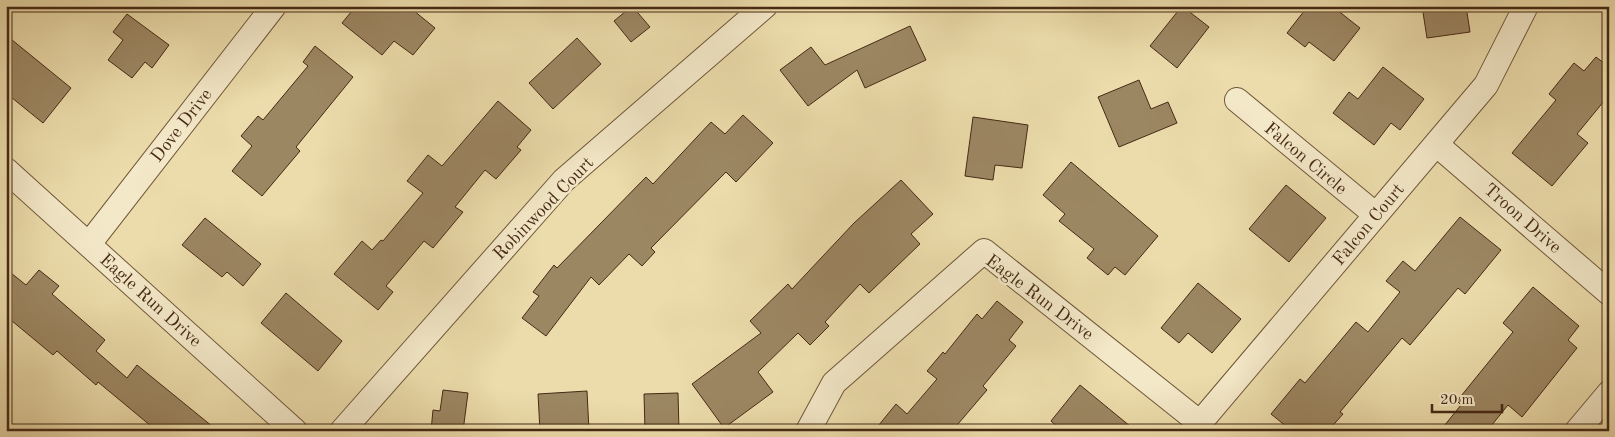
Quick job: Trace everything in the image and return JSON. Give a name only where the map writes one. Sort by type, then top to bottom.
[{"type":"street","name":"Dove Drive","points":[[89,244],[274,6]]},
{"type":"street","name":"Robinwood Court","points":[[342,431],[564,180],[765,6]]},
{"type":"street","name":"Falcon Court","points":[[1197,427],[1486,85],[1526,6]]},
{"type":"street","name":"Falcon Circle","points":[[1237,100],[1376,215]]},
{"type":"street","name":"Troon Drive","points":[[1436,144],[1609,293]]},
{"type":"street","name":"Eagle Run Drive","points":[[6,170],[295,431]]},
{"type":"street","name":"Eagle Run Drive","points":[[808,431],[834,383],[984,251],[1197,427]]},
{"type":"street","points":[[1577,431],[1609,393]]},
{"type":"building","points":[[356,6],[408,6],[435,28],[413,55],[394,41],[382,55],[342,23]]},
{"type":"building","points":[[632,6],[650,27],[631,42],[614,21]]},
{"type":"building","points":[[1182,6],[1209,27],[1177,68],[1150,46]]},
{"type":"building","points":[[1308,6],[1332,6],[1360,28],[1334,61],[1309,42],[1305,47],[1287,33]]},
{"type":"building","points":[[1422,6],[1466,6],[1470,32],[1427,38]]},
{"type":"building","points":[[127,14],[169,45],[152,68],[145,62],[132,78],[108,60],[123,40],[113,32]]},
{"type":"building","points":[[910,26],[926,60],[865,88],[857,70],[808,106],[780,70],[811,47],[825,65]]},
{"type":"building","points":[[6,35],[71,88],[43,123],[6,93]]},
{"type":"building","points":[[577,38],[601,64],[553,109],[529,83]]},
{"type":"building","points":[[315,46],[353,77],[296,147],[300,151],[262,196],[232,171],[252,146],[241,136],[258,116],[263,120],[308,66],[303,62]]},
{"type":"building","points":[[1596,57],[1609,67],[1609,95],[1577,134],[1588,143],[1552,186],[1512,153],[1556,100],[1549,94],[1574,63],[1584,71]]},
{"type":"building","points":[[1383,67],[1424,99],[1400,130],[1391,123],[1374,145],[1333,113],[1349,92],[1358,99]]},
{"type":"building","points":[[1139,80],[1151,109],[1168,102],[1177,123],[1119,147],[1098,97]]},
{"type":"building","points":[[498,101],[531,130],[517,147],[521,150],[496,179],[485,170],[455,207],[463,212],[433,248],[424,241],[386,286],[393,292],[378,310],[334,274],[362,241],[372,250],[381,240],[383,241],[423,193],[407,181],[428,155],[442,166]]},
{"type":"building","points":[[743,115],[773,143],[736,182],[726,172],[651,248],[655,252],[642,266],[629,254],[599,285],[591,277],[546,336],[522,318],[539,296],[533,292],[554,265],[557,268],[646,177],[653,184],[711,122],[725,134]]},
{"type":"building","points":[[973,117],[1028,125],[1022,168],[995,165],[993,180],[965,176]]},
{"type":"building","points":[[1071,162],[1158,236],[1125,275],[1115,267],[1108,275],[1087,258],[1094,249],[1059,221],[1065,214],[1043,195]]},
{"type":"building","points":[[901,180],[933,214],[911,234],[920,244],[869,293],[860,284],[825,322],[829,326],[810,345],[798,333],[758,372],[773,392],[724,428],[692,384],[761,333],[750,321],[788,284],[792,289],[854,223]]},
{"type":"building","points":[[1286,185],[1326,218],[1289,262],[1249,229]]},
{"type":"building","points":[[1460,217],[1501,250],[1465,294],[1458,288],[1410,345],[1402,338],[1340,412],[1343,414],[1328,431],[1292,431],[1271,414],[1300,379],[1305,383],[1356,322],[1368,332],[1400,292],[1386,281],[1403,261],[1415,271]]},
{"type":"building","points":[[205,218],[261,264],[243,286],[227,272],[222,277],[182,245]]},
{"type":"building","points":[[6,269],[26,285],[39,270],[59,286],[52,294],[105,340],[96,351],[127,378],[137,365],[218,431],[157,431],[98,382],[96,385],[57,351],[53,355],[6,316]]},
{"type":"building","points":[[1198,283],[1241,319],[1212,353],[1188,333],[1179,343],[1161,328]]},
{"type":"building","points":[[1533,287],[1579,326],[1568,340],[1577,348],[1522,417],[1508,405],[1487,431],[1440,431],[1461,405],[1457,401],[1513,332],[1503,323]]},
{"type":"building","points":[[286,293],[342,341],[318,371],[261,323]]},
{"type":"building","points":[[997,301],[1023,322],[1009,340],[1016,346],[983,386],[987,390],[952,431],[874,431],[896,404],[907,414],[937,379],[927,371],[943,352],[945,354],[977,314],[982,319]]},
{"type":"building","points":[[1080,385],[1136,431],[1062,431],[1051,421]]},
{"type":"building","points":[[443,390],[468,393],[463,431],[431,431],[433,410],[440,411]]},
{"type":"building","points":[[587,391],[589,431],[540,431],[538,394]]},
{"type":"building","points":[[678,393],[679,431],[645,431],[644,394]]}]
